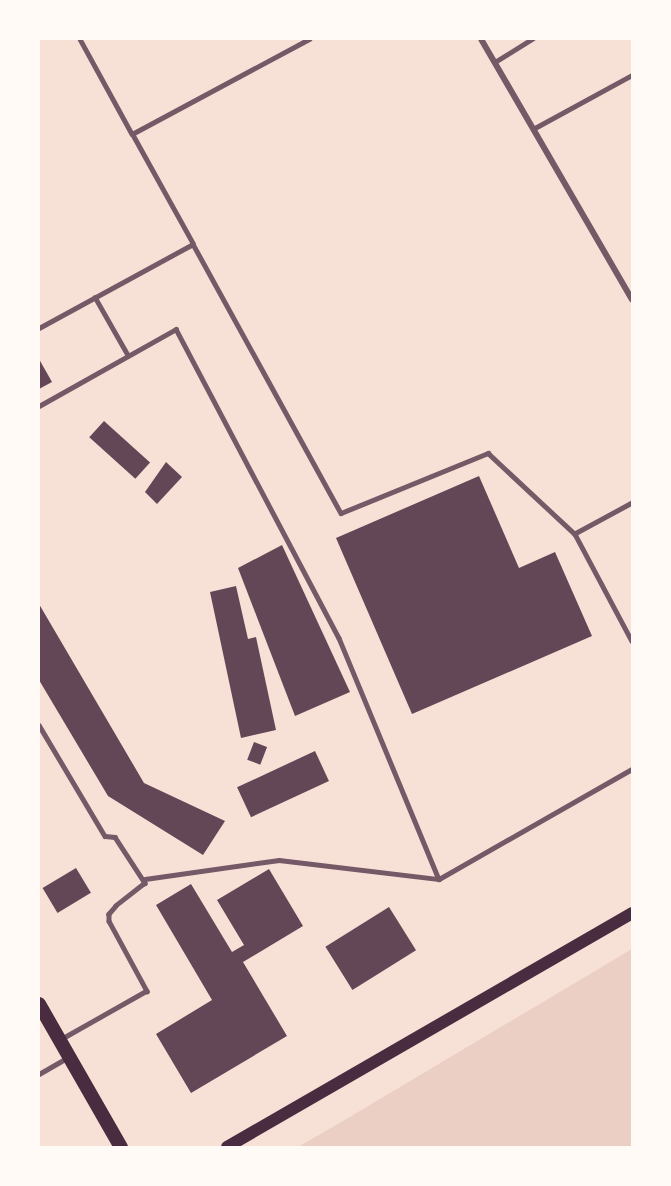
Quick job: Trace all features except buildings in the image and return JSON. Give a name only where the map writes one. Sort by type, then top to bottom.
[{"type":"main road","points":[[227,1147],[632,913]]},
{"type":"main road","points":[[39,1004],[121,1147]]},
{"type":"street","points":[[481,39],[632,299]]},
{"type":"lane","points":[[80,39],[341,513],[488,453],[575,534],[632,641]]},
{"type":"lane","points":[[132,134],[309,39]]},
{"type":"lane","points":[[495,62],[532,39]]},
{"type":"lane","points":[[533,129],[632,75]]},
{"type":"lane","points":[[39,328],[193,244]]},
{"type":"lane","points":[[95,297],[128,355]]},
{"type":"lane","points":[[39,406],[176,329],[339,639],[439,879]]},
{"type":"lane","points":[[575,534],[632,503]]},
{"type":"lane","points":[[39,725],[105,836],[115,837],[145,879]]},
{"type":"lane","points":[[145,879],[279,860],[439,879],[632,769]]},
{"type":"lane","points":[[60,1040],[147,991],[109,921],[109,914],[140,891],[145,879]]},
{"type":"lane","points":[[39,1074],[70,1056]]},
{"type":"shaded area","points":[[632,949],[632,1147],[298,1147],[348,1118]]}]
